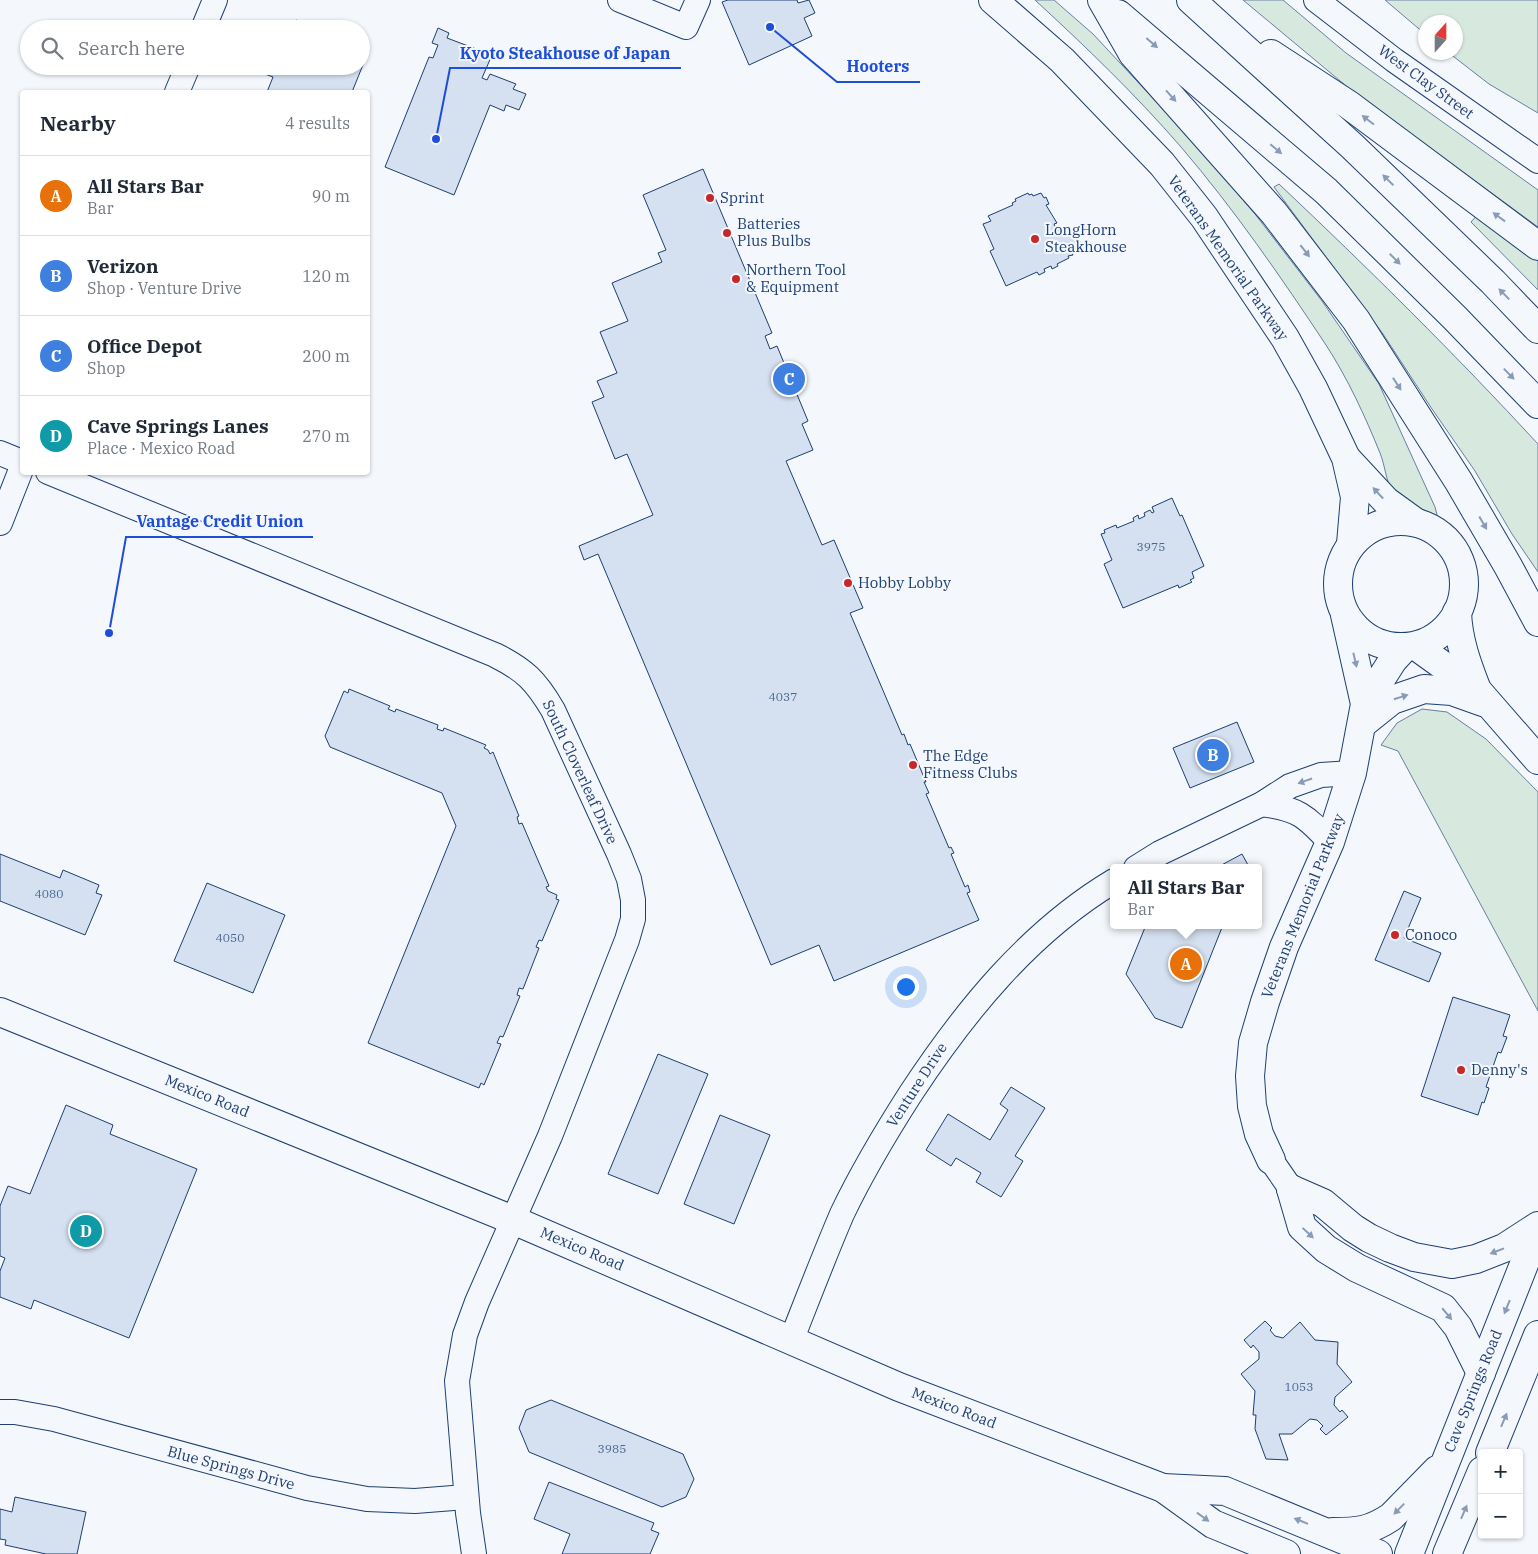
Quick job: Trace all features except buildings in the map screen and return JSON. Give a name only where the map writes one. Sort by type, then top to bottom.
[{"type":"main road","name":"Veterans Memorial Parkway","points":[[993,0],[1062,60],[1162,164],[1198,210],[1285,338],[1313,388],[1346,458],[1355,498],[1351,544]]},
{"type":"main road","points":[[1102,0],[1326,191],[1455,318],[1538,404]]},
{"type":"main road","points":[[1102,0],[1133,54],[1274,213],[1356,320],[1459,482],[1538,622]]},
{"type":"main road","points":[[1195,4],[1349,105],[1538,246]]},
{"type":"main road","points":[[1195,4],[1352,146],[1493,282],[1538,329]]},
{"type":"main road","points":[[1346,458],[1386,501],[1415,522],[1435,530],[1451,545],[1461,563],[1464,584],[1461,605],[1451,624],[1436,638],[1411,647],[1396,648],[1375,643],[1358,632],[1345,615],[1338,596],[1337,575],[1344,555],[1351,544],[1373,527],[1394,521],[1415,522]]},
{"type":"main road","points":[[1457,612],[1458,630],[1464,655],[1484,697]]},
{"type":"main road","name":"Veterans Memorial Parkway","points":[[1345,615],[1363,714]]},
{"type":"main road","name":"Veterans Memorial Parkway","points":[[1271,1160],[1259,1134],[1252,1106],[1250,1076],[1253,1043],[1284,947],[1330,842],[1352,773],[1363,714],[1393,660],[1411,647]]},
{"type":"main road","points":[[1411,647],[1484,697],[1538,760]]},
{"type":"main road","points":[[1363,714],[1392,700],[1424,689],[1452,691],[1484,697]]},
{"type":"main road","name":"Mexico Road","points":[[0,1012],[513,1220],[899,1387],[1163,1488],[1213,1524],[1286,1554]]},
{"type":"main road","name":"Veterans Memorial Parkway","points":[[1291,1188],[1323,1203],[1352,1228],[1390,1248],[1414,1257],[1452,1264],[1476,1259],[1504,1248],[1538,1227]]},
{"type":"main road","name":"Veterans Memorial Parkway","points":[[1291,1188],[1302,1227],[1326,1249],[1357,1268],[1443,1308],[1458,1327],[1480,1373]]},
{"type":"main road","name":"Cave Springs Road","points":[[1409,1554],[1538,1227]]},
{"type":"main road","points":[[1492,1449],[1528,1380],[1538,1335]]},
{"type":"main road","points":[[1328,1532],[1360,1532],[1385,1521],[1445,1462]]},
{"type":"main road","points":[[1447,1554],[1478,1480]]},
{"type":"main road","name":"Mexico Road","points":[[1163,1488],[1225,1491],[1378,1554]]},
{"type":"street","points":[[207,20],[215,0]]},
{"type":"street","points":[[620,0],[686,27],[698,0]]},
{"type":"street","name":"West Clay Street","points":[[1316,0],[1394,60],[1538,161]]},
{"type":"street","points":[[178,90],[184,75]]},
{"type":"street","points":[[0,453],[20,461]]},
{"type":"street","points":[[0,523],[20,472]]},
{"type":"street","name":"South Cloverleaf Drive","points":[[55,475],[516,665],[542,691],[554,710],[629,879],[633,900],[633,919],[627,940],[550,1136],[477,1302],[465,1335],[457,1381],[466,1497],[474,1554]]},
{"type":"street","points":[[1142,864],[1160,853],[1262,804],[1290,786],[1321,775],[1352,773]]},
{"type":"street","points":[[1262,804],[1285,807],[1302,814],[1330,842]]},
{"type":"street","name":"Venture Drive","points":[[791,1341],[834,1233],[858,1183],[896,1116],[930,1064],[1000,976],[1030,945],[1110,884]]},
{"type":"street","name":"Veterans Memorial Parkway","points":[[1271,1160],[1291,1188]]},
{"type":"street","name":"Blue Springs Drive","points":[[0,1412],[15,1412],[54,1419],[307,1488],[366,1499],[415,1501],[466,1497]]},
{"type":"shaded area","points":[[1035,0],[1054,0],[1093,34],[1192,140],[1255,214],[1322,301],[1379,384],[1435,507],[1443,538],[1409,512],[1393,493],[1382,458],[1342,371],[1292,294],[1238,219],[1181,147],[1146,109],[1092,53]]},
{"type":"shaded area","points":[[1243,0],[1283,0],[1346,53],[1538,190],[1538,227],[1351,90]]},
{"type":"shaded area","points":[[1385,0],[1538,0],[1538,113],[1489,84],[1458,60],[1463,60],[1463,15],[1418,15],[1418,28]]},
{"type":"shaded area","points":[[1279,184],[1411,312],[1538,444],[1538,572],[1512,534],[1475,471],[1383,334],[1274,187]]},
{"type":"shaded area","points":[[1479,213],[1538,258],[1538,290],[1471,222]]},
{"type":"shaded area","points":[[1422,709],[1447,712],[1486,739],[1538,792],[1538,1011],[1398,751],[1381,745],[1397,723]]},
{"type":"place","name":"Hooters","points":[[770,27]]},
{"type":"place","name":"Kyoto Steakhouse of Japan","points":[[436,139]]},
{"type":"place","name":"Sprint","points":[[710,198]]},
{"type":"place","name":"Batteries Plus Bulbs","points":[[727,233]]},
{"type":"place","name":"LongHorn Steakhouse","points":[[1035,239]]},
{"type":"place","name":"Northern Tool & Equipment","points":[[736,279]]},
{"type":"place","name":"Office Depot","points":[[789,379]]},
{"type":"place","name":"Hobby Lobby","points":[[848,583]]},
{"type":"place","name":"Vantage Credit Union","points":[[109,633]]},
{"type":"place","name":"Verizon","points":[[1213,755]]},
{"type":"place","name":"The Edge Fitness Clubs","points":[[913,765]]},
{"type":"place","name":"Conoco","points":[[1395,935]]},
{"type":"place","name":"All Stars Bar","points":[[1186,964]]},
{"type":"place","name":"Denny's","points":[[1461,1070]]},
{"type":"place","name":"Cave Springs Lanes","points":[[86,1231]]}]
